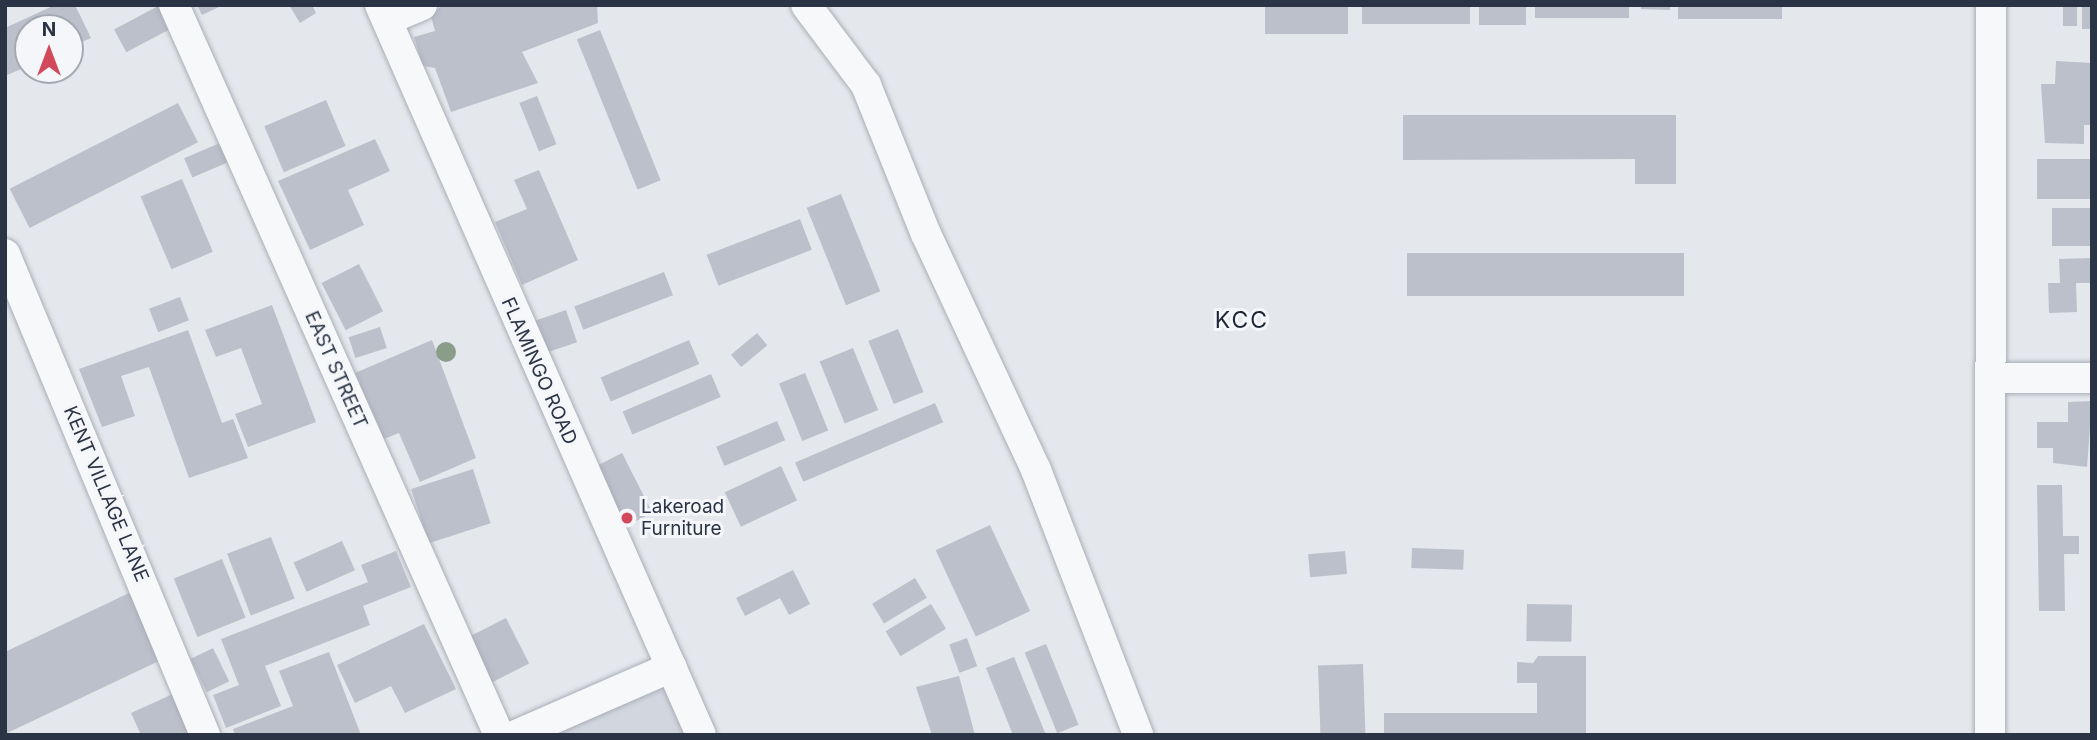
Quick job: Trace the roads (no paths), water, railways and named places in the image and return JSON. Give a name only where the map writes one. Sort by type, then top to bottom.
[{"type":"street","name":"EAST STREET","points":[[174,5],[499,735]]},
{"type":"street","points":[[383,13],[422,5]]},
{"type":"street","points":[[806,5],[866,85],[926,234],[1036,470],[1138,735]]},
{"type":"street","points":[[1990,735],[1991,5]]},
{"type":"street","name":"FLAMINGO ROAD","points":[[383,13],[701,735]]},
{"type":"street","name":"KENT VILLAGE LANE","points":[[5,254],[205,735]]},
{"type":"street","points":[[1990,377],[2092,378]]},
{"type":"street","points":[[516,735],[672,667]]},
{"type":"place","name":"Lakeroad Furniture","points":[[627,518]]},
{"type":"district","name":"KCC","points":[[1242,320]]}]
